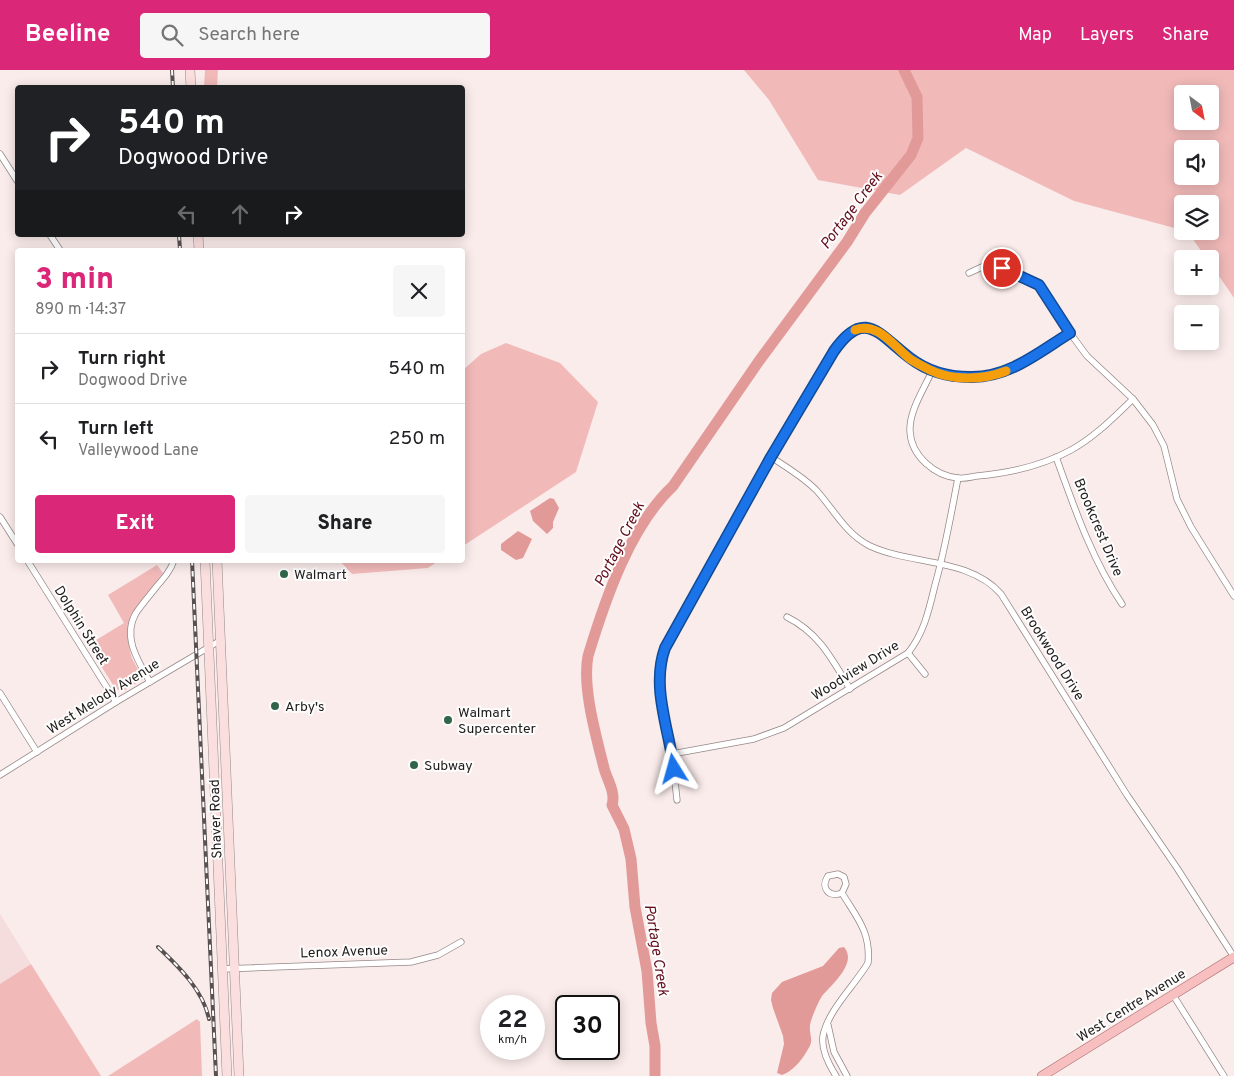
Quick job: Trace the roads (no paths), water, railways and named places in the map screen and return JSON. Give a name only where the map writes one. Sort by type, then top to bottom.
[{"type":"main road","points":[[190,70],[191,85]]},
{"type":"main road","name":"Shaver Road","points":[[206,563],[227,1076]]},
{"type":"main road","name":"Shaver Road","points":[[217,563],[239,1076]]},
{"type":"main road","name":"West Centre Avenue","points":[[1042,1076],[1234,957]]},
{"type":"street","points":[[0,154],[15,177]]},
{"type":"street","points":[[51,237],[59,248]]},
{"type":"street","points":[[968,273],[990,266],[1002,268],[1033,282],[1043,291],[1087,356],[1133,399],[1153,425],[1164,446],[1178,499],[1191,527],[1234,596]]},
{"type":"street","points":[[677,800],[672,754],[659,686],[660,662],[665,648],[771,457],[834,351],[846,336],[862,327],[877,330],[910,359],[932,371],[959,377],[993,376],[1015,367],[1070,333]]},
{"type":"street","points":[[932,371],[914,411],[910,432],[913,444],[924,463],[933,470],[958,478],[1016,471],[1056,457],[1073,449],[1092,435],[1133,399]]},
{"type":"street","name":"Brookwood Drive","points":[[771,457],[816,490],[845,527],[868,545],[979,576],[988,581],[1001,594],[1126,795],[1177,868],[1234,957]]},
{"type":"street","name":"Brookcrest Drive","points":[[1056,457],[1092,549],[1112,589],[1122,604]]},
{"type":"street","name":"Woodview Drive","points":[[672,754],[754,739],[770,733],[796,721],[908,653],[916,643],[924,625],[941,564],[958,478]]},
{"type":"street","points":[[0,517],[15,540]]},
{"type":"street","name":"Dolphin Street","points":[[29,563],[116,702]]},
{"type":"street","points":[[150,682],[134,656],[131,639],[133,621],[136,613],[172,563]]},
{"type":"street","points":[[787,617],[801,624],[820,641],[850,689]]},
{"type":"street","name":"West Melody Avenue","points":[[0,776],[116,702],[221,640]]},
{"type":"street","points":[[908,653],[926,674]]},
{"type":"street","points":[[0,693],[37,752]]},
{"type":"street","points":[[842,893],[868,940],[868,963],[832,1014],[823,1035],[826,1057],[835,1074],[842,1068]]},
{"type":"street","name":"Lenox Avenue","points":[[223,968],[411,962],[438,955],[461,942]]},
{"type":"street","points":[[1173,995],[1224,1076]]},
{"type":"street","points":[[828,1024],[831,1044],[847,1076]]},
{"type":"waterway","name":"Portage Creek","points":[[655,1076],[655,1046],[651,1023],[647,971],[635,907],[631,859],[624,829],[612,805],[613,795],[594,727],[588,697],[588,656],[611,588],[644,522],[658,502],[673,486],[759,361],[847,242],[865,213],[911,155],[918,138],[917,97],[904,70]]},
{"type":"railway","points":[[172,70],[173,85]]},
{"type":"railway","points":[[179,237],[180,248]]},
{"type":"railway","points":[[192,563],[216,1076]]},
{"type":"railway","points":[[158,947],[182,971],[196,989],[206,1008],[209,1019]]},
{"type":"place","name":"Walmart","points":[[284,574]]},
{"type":"place","name":"Arby's","points":[[275,706]]},
{"type":"place","name":"Walmart Supercenter","points":[[448,720]]},
{"type":"place","name":"Subway","points":[[414,765]]}]
